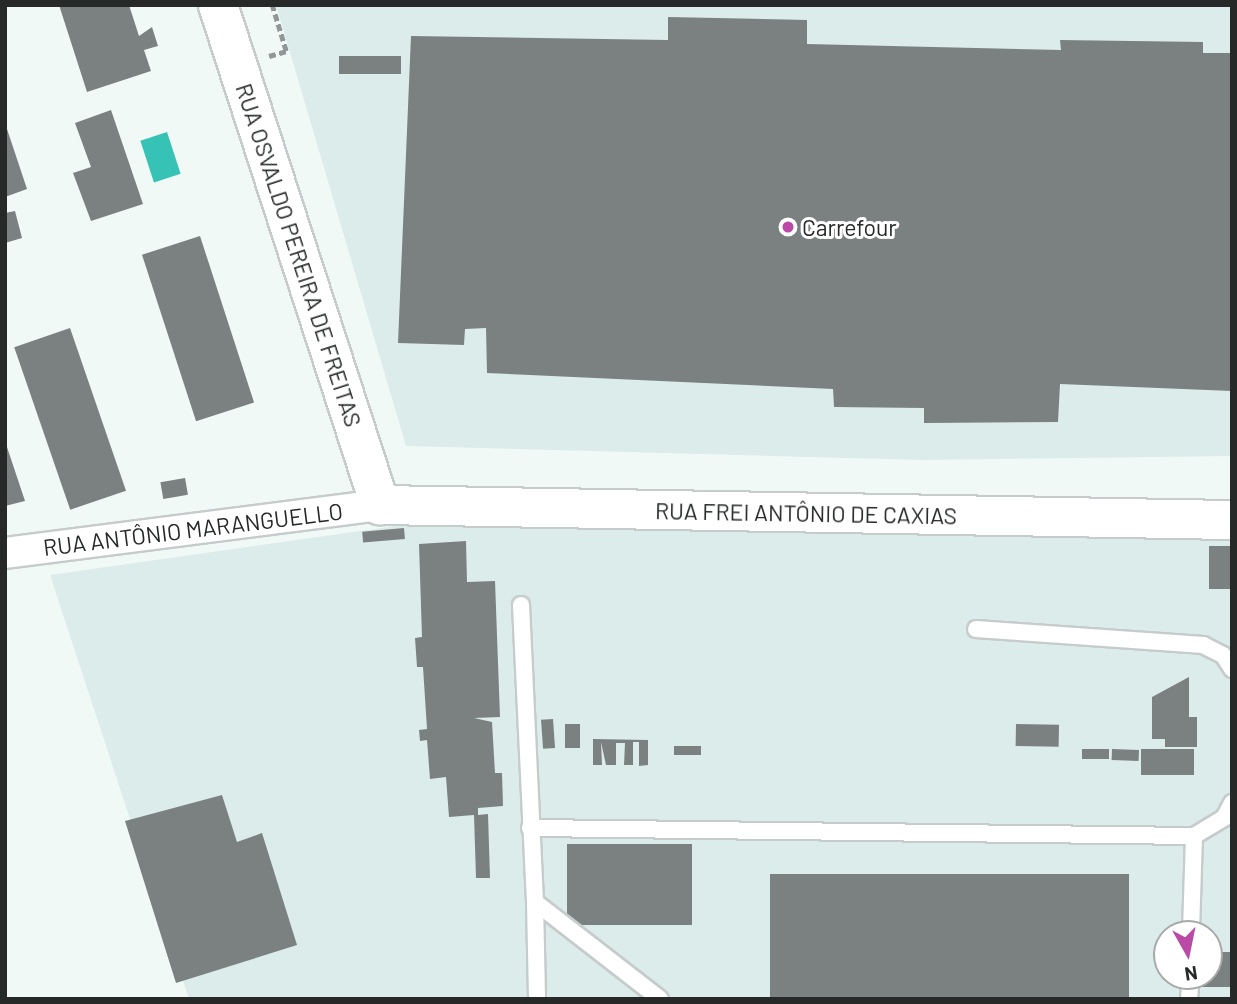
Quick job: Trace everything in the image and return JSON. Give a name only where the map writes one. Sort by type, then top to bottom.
[{"type":"street","name":"RUA OSVALDO PEREIRA DE FREITAS","points":[[218,5],[380,505]]},
{"type":"street","name":"RUA FREI ANTÔNIO DE CAXIAS","points":[[380,505],[1232,520]]},
{"type":"street","name":"RUA ANTÔNIO MARANGUELLO","points":[[5,554],[380,505]]},
{"type":"lane","points":[[521,605],[537,999]]},
{"type":"lane","points":[[976,629],[1203,645],[1223,655],[1232,669]]},
{"type":"lane","points":[[530,828],[1194,836],[1224,818],[1232,803]]},
{"type":"lane","points":[[1191,920],[1194,836]]},
{"type":"lane","points":[[535,902],[660,999]]},
{"type":"path","points":[[237,66],[286,51],[272,5]]},
{"type":"shaded area","name":"Carrefour","points":[[276,5],[1232,5],[1232,456],[923,460],[406,446]]},
{"type":"shaded area","points":[[452,518],[1232,537],[1232,999],[189,999],[50,575]]},
{"type":"water","points":[[167,132],[181,174],[154,182],[140,141]]},
{"type":"building","points":[[59,5],[129,5],[139,36],[152,27],[158,46],[144,50],[151,71],[87,92]]},
{"type":"building","name":"Carrefour","points":[[668,17],[807,20],[807,44],[1061,50],[1060,40],[1203,42],[1203,53],[1232,53],[1232,391],[1060,384],[1058,422],[924,423],[924,408],[834,407],[833,389],[487,373],[486,328],[465,329],[464,345],[398,343],[411,36],[668,40]]},
{"type":"building","points":[[339,56],[401,56],[401,74],[339,74]]},
{"type":"building","points":[[111,110],[143,204],[91,221],[73,173],[91,167],[75,123]]},
{"type":"building","points":[[5,127],[27,189],[5,197]]},
{"type":"building","points":[[15,211],[22,238],[5,243],[5,213]]},
{"type":"building","points":[[200,236],[254,402],[196,421],[142,255]]},
{"type":"building","points":[[70,328],[126,491],[70,510],[14,347]]},
{"type":"building","points":[[5,441],[25,501],[5,506]]},
{"type":"building","points":[[185,478],[188,495],[163,499],[160,482]]},
{"type":"building","points":[[404,528],[405,539],[363,543],[362,532]]},
{"type":"building","points":[[466,541],[467,582],[495,581],[500,717],[474,718],[492,722],[495,773],[502,773],[503,806],[478,808],[478,815],[488,814],[490,878],[476,878],[474,815],[449,817],[446,777],[430,779],[427,740],[420,741],[419,730],[427,729],[423,667],[417,667],[415,638],[422,637],[419,544]]},
{"type":"building","points":[[1209,546],[1232,546],[1232,589],[1209,589]]},
{"type":"building","points":[[1189,677],[1189,717],[1197,717],[1197,747],[1165,747],[1165,739],[1152,739],[1152,697]]},
{"type":"building","points":[[553,719],[555,748],[543,749],[541,720]]},
{"type":"building","points":[[565,724],[580,724],[580,748],[565,748]]},
{"type":"building","points":[[1016,724],[1059,725],[1059,747],[1016,746]]},
{"type":"building","points":[[593,739],[648,740],[648,765],[639,766],[639,742],[633,742],[633,765],[624,765],[625,743],[616,743],[616,765],[606,765],[601,742],[602,765],[593,765]]},
{"type":"building","points":[[674,746],[701,746],[701,755],[674,755]]},
{"type":"building","points":[[1082,749],[1109,749],[1109,759],[1082,759]]},
{"type":"building","points":[[1112,749],[1139,750],[1139,761],[1112,760]]},
{"type":"building","points":[[1141,749],[1194,749],[1194,775],[1141,775]]},
{"type":"building","points":[[222,795],[237,842],[262,833],[297,945],[176,983],[125,821]]},
{"type":"building","points":[[567,844],[692,844],[692,925],[567,925]]},
{"type":"building","points":[[770,874],[1129,874],[1129,999],[770,999]]},
{"type":"building","points":[[1223,952],[1232,952],[1232,987],[1223,987]]},
{"type":"place","name":"Carrefour","points":[[788,227]]}]
